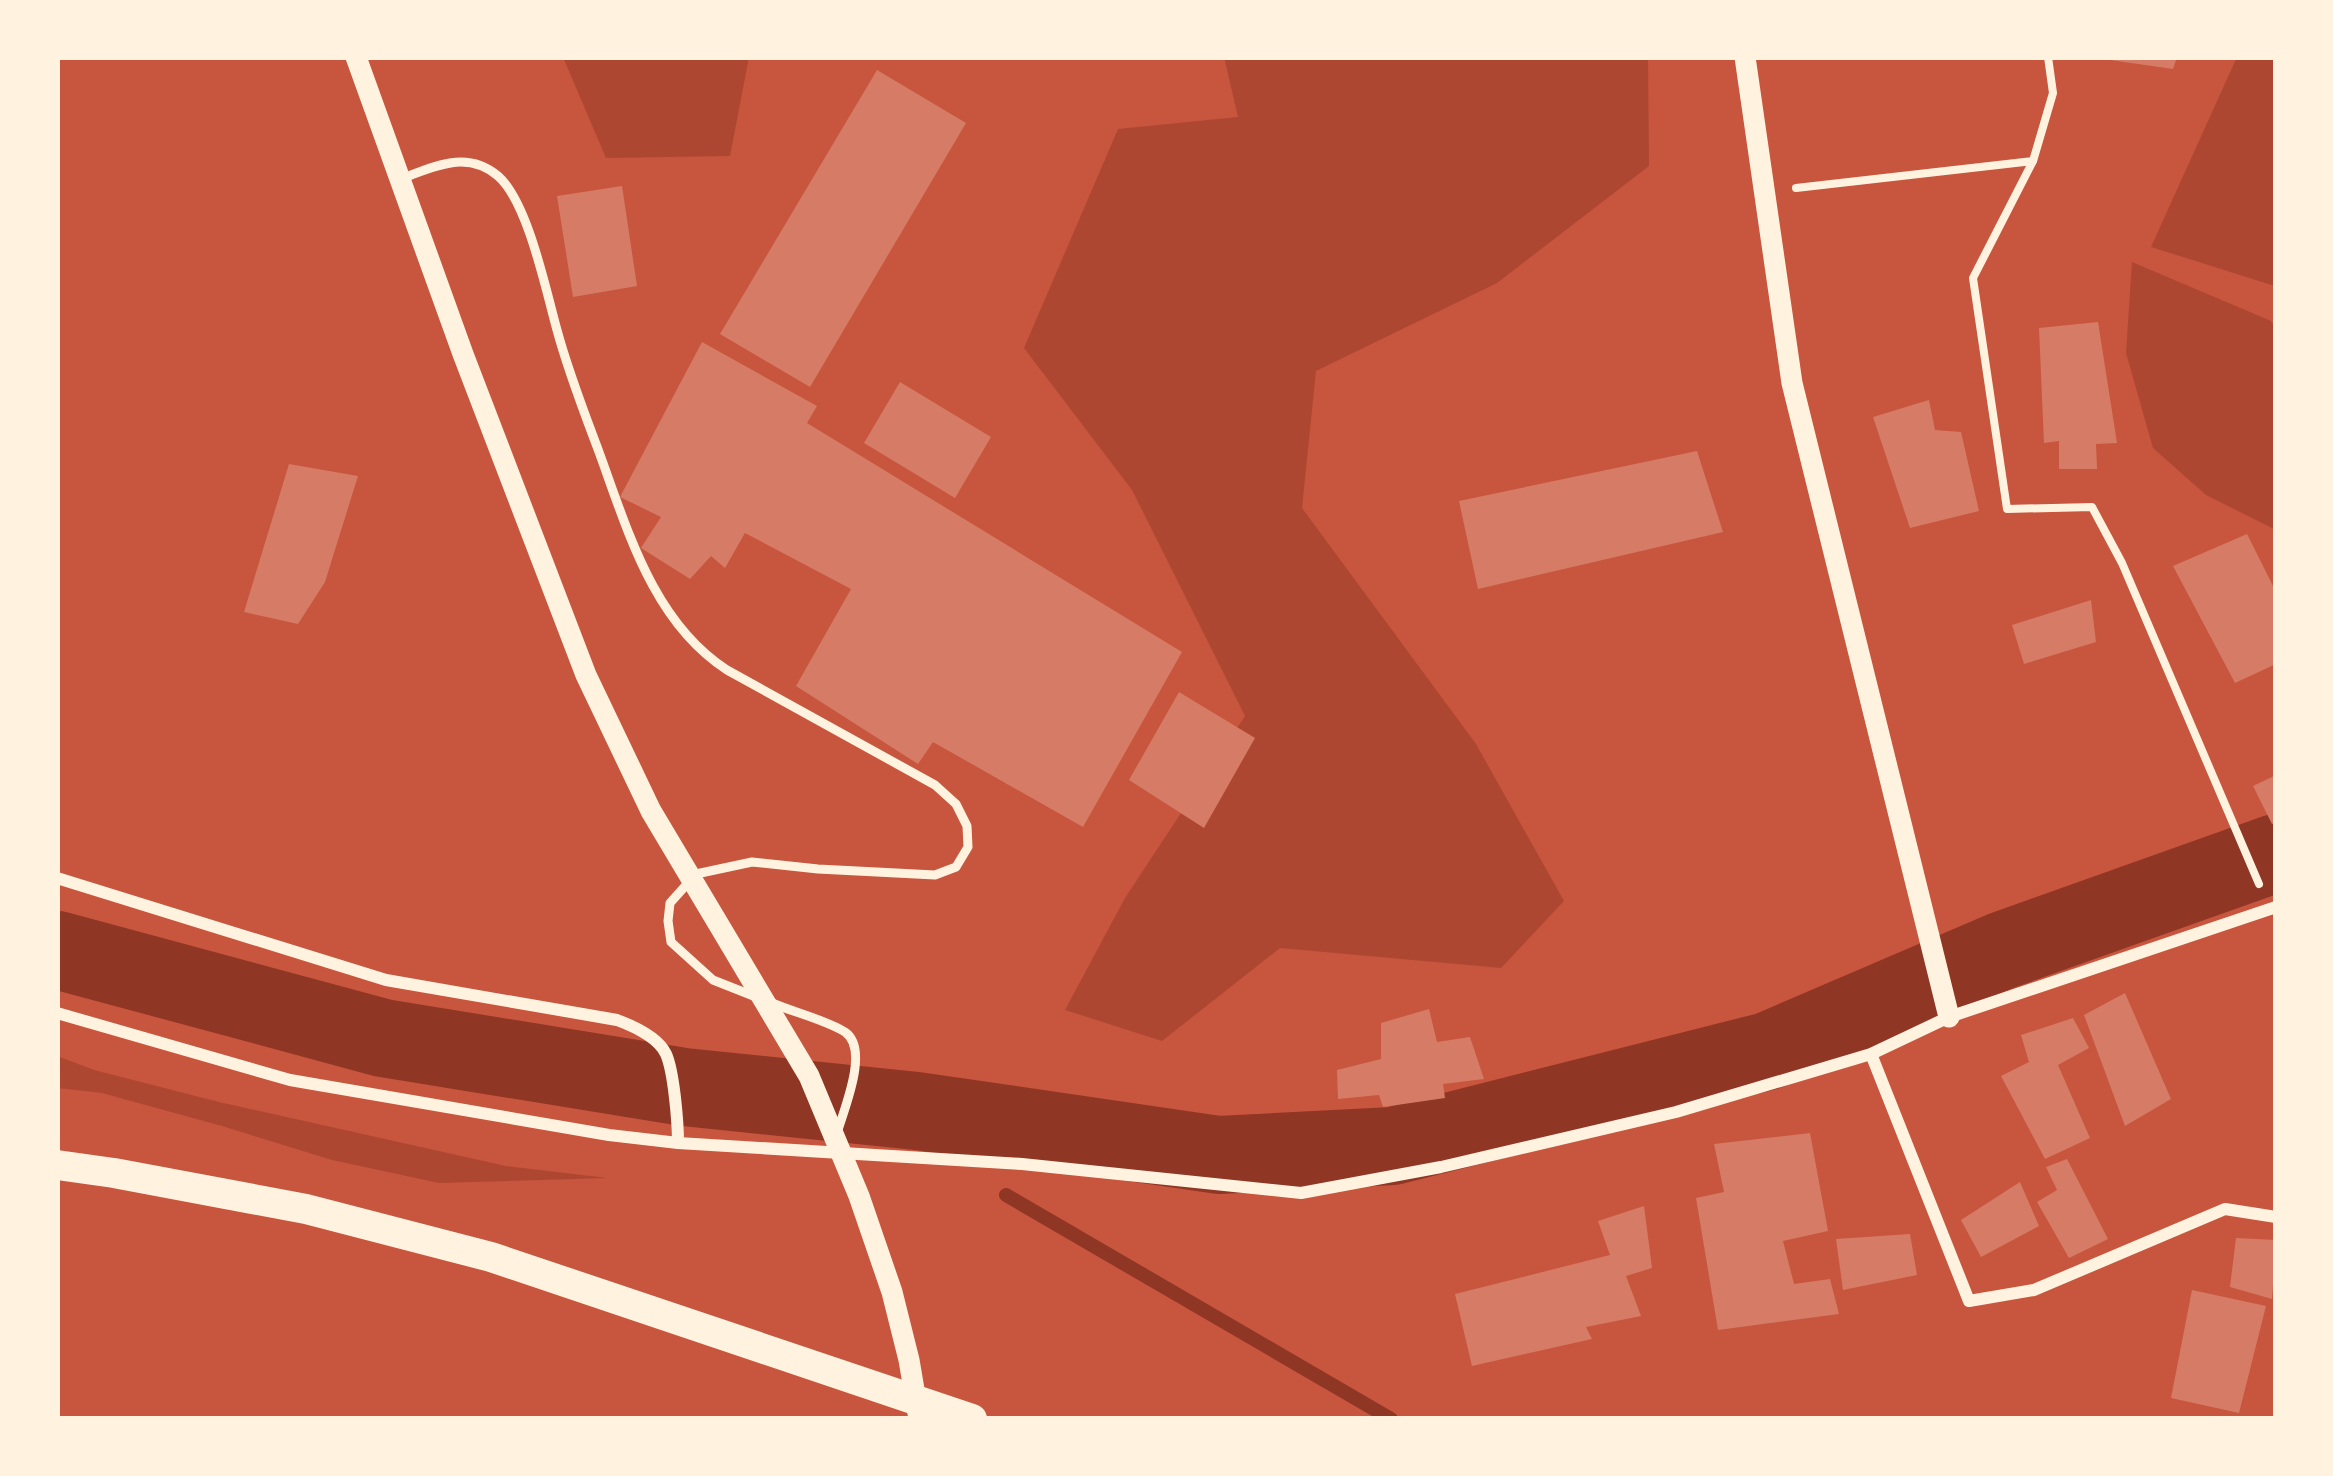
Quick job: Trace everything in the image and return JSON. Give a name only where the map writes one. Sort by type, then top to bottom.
[{"type":"main road","points":[[57,1166],[307,1209],[491,1257],[972,1419]]},
{"type":"street","points":[[356,57],[586,675],[651,811],[809,1076],[860,1196],[892,1292],[919,1419]]},
{"type":"street","points":[[1745,57],[1792,383],[1949,1017]]},
{"type":"street","points":[[57,878],[386,980],[617,1020],[643,1032],[666,1054],[679,1118],[678,1143]]},
{"type":"street","points":[[57,1013],[290,1080],[609,1135],[1022,1164],[1301,1193],[1441,1167],[1656,1117],[1871,1054],[1949,1017],[2276,907]]},
{"type":"street","points":[[1871,1054],[1969,1301],[2034,1290],[2225,1209],[2276,1217]]},
{"type":"lane","points":[[398,180],[450,160],[474,163],[498,176],[514,199],[542,268],[572,376],[633,547],[688,638],[727,670],[935,785],[962,814],[968,848],[956,867],[935,875],[752,862],[696,874],[670,903],[671,942],[713,980],[846,1033],[856,1044],[857,1062],[832,1153]]},
{"type":"path","points":[[2048,57],[2053,93],[2033,161],[1973,278],[2006,509],[2092,507],[2122,563],[2261,887]]},
{"type":"path","points":[[1765,192],[2033,161]]},
{"type":"shaded area","points":[[563,57],[749,57],[730,156],[606,158]]},
{"type":"shaded area","points":[[1224,57],[1648,57],[1649,166],[1497,283],[1316,371],[1302,508],[1476,744],[1564,901],[1501,968],[1280,948],[1162,1041],[1065,1010],[1125,898],[1245,716],[1132,490],[1024,348],[1118,129],[1238,117]]},
{"type":"shaded area","points":[[2237,57],[2276,57],[2275,286],[2151,247]]},
{"type":"shaded area","points":[[2132,262],[2271,321],[2276,329],[2276,530],[2206,495],[2153,448],[2126,353]]},
{"type":"shaded area","points":[[57,1056],[219,1102],[506,1166],[607,1178],[439,1183],[332,1160],[102,1093],[57,1088]]},
{"type":"building","points":[[2110,57],[2177,57],[2173,69]]},
{"type":"building","points":[[877,70],[966,123],[810,387],[720,334]]},
{"type":"building","points":[[622,186],[637,286],[573,297],[557,196]]},
{"type":"building","points":[[2098,322],[2117,443],[2096,444],[2097,469],[2059,469],[2059,441],[2044,443],[2039,328]]},
{"type":"building","points":[[702,342],[817,406],[807,423],[1182,652],[1083,827],[933,742],[918,764],[796,686],[851,589],[745,533],[725,568],[711,556],[690,579],[641,548],[661,517],[620,497]]},
{"type":"building","points":[[900,382],[991,437],[955,498],[864,443]]},
{"type":"building","points":[[1929,400],[1935,430],[1961,432],[1979,511],[1910,528],[1873,417]]},
{"type":"building","points":[[1697,451],[1723,532],[1478,589],[1459,501]]},
{"type":"building","points":[[289,464],[358,476],[325,582],[298,624],[244,612]]},
{"type":"building","points":[[2247,534],[2276,592],[2276,664],[2235,683],[2173,566]]},
{"type":"building","points":[[2091,600],[2096,642],[2024,664],[2012,625]]},
{"type":"building","points":[[1179,692],[1255,738],[1204,828],[1129,780]]},
{"type":"building","points":[[2276,775],[2276,822],[2272,824],[2253,786]]},
{"type":"building","points":[[2125,993],[2171,1099],[2125,1126],[2084,1015]]},
{"type":"building","points":[[1429,1009],[1437,1042],[1470,1037],[1484,1079],[1443,1084],[1445,1098],[1383,1107],[1379,1095],[1338,1099],[1337,1070],[1381,1059],[1381,1023]]},
{"type":"building","points":[[2073,1018],[2089,1048],[2058,1065],[2090,1138],[2045,1159],[2001,1076],[2029,1062],[2021,1035]]},
{"type":"building","points":[[1810,1133],[1828,1231],[1783,1241],[1794,1284],[1830,1279],[1839,1314],[1718,1330],[1696,1198],[1724,1192],[1714,1144]]},
{"type":"building","points":[[2067,1159],[2108,1239],[2069,1258],[2037,1202],[2057,1190],[2046,1167]]},
{"type":"building","points":[[2020,1182],[2039,1226],[1981,1257],[1961,1220]]},
{"type":"building","points":[[1644,1206],[1652,1268],[1626,1276],[1641,1316],[1586,1327],[1592,1339],[1472,1366],[1455,1294],[1610,1255],[1598,1221]]},
{"type":"building","points":[[1910,1234],[1917,1275],[1843,1290],[1836,1239]]},
{"type":"building","points":[[2236,1238],[2276,1240],[2272,1299],[2230,1287]]},
{"type":"building","points":[[2192,1290],[2266,1306],[2239,1413],[2171,1398]]},
{"type":"waterway","points":[[57,950],[383,1038],[684,1087],[917,1111],[1219,1155],[1393,1146],[1768,1051],[2001,951],[2276,853]]},
{"type":"waterway","points":[[917,1111],[953,1143]]},
{"type":"waterway","points":[[1006,1195],[1391,1419]]}]
